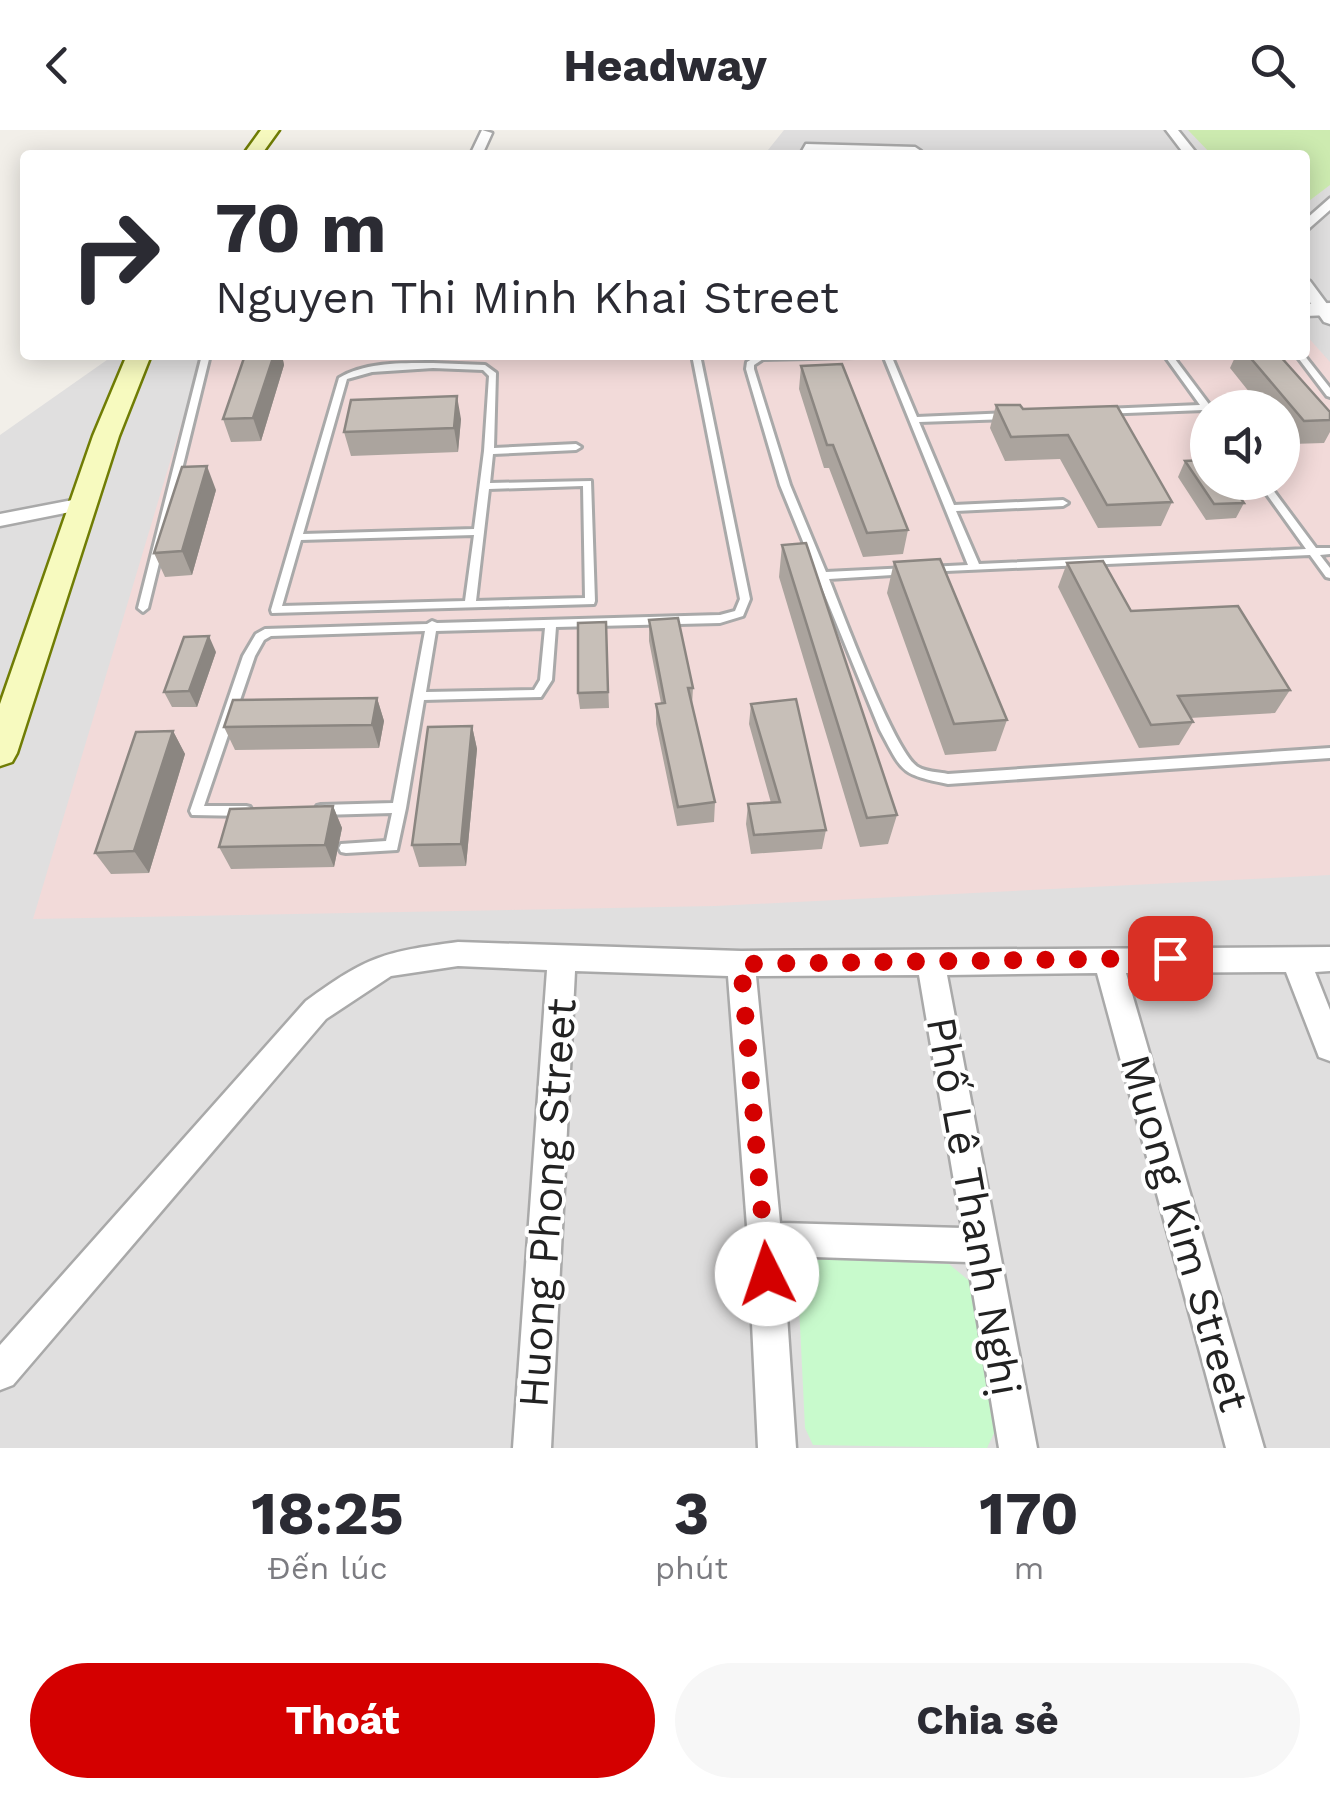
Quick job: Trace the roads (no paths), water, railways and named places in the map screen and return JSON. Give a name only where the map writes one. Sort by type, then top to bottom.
[{"type":"main road","points":[[0,753],[82,504],[137,360]]},
{"type":"street","points":[[1172,130],[1188,150]]},
{"type":"street","points":[[478,150],[486,132]]},
{"type":"street","points":[[806,148],[849,150]]},
{"type":"street","points":[[1310,217],[1330,202]]},
{"type":"street","points":[[0,520],[82,504]]},
{"type":"street","points":[[0,1372],[278,1052],[344,988],[368,972],[416,957],[458,954],[741,964],[1330,960]]},
{"type":"street","name":"Huong Phong Street","points":[[532,1448],[562,958]]},
{"type":"street","points":[[1295,958],[1330,1047]]},
{"type":"street","name":"Muong Kim Street","points":[[1108,961],[1245,1448]]},
{"type":"street","points":[[741,964],[765,1239],[777,1448]]},
{"type":"street","name":"Phố Lê Thanh Nghị","points":[[931,964],[1018,1448]]},
{"type":"street","points":[[765,1239],[982,1246]]},
{"type":"lane","points":[[143,608],[205,360]]},
{"type":"lane","points":[[420,368],[421,360]]},
{"type":"lane","points":[[268,810],[196,811],[244,670],[260,637],[294,630],[720,619],[740,614],[744,607],[697,360]]},
{"type":"lane","points":[[756,360],[750,364],[785,485],[902,760],[929,778],[1330,753]]},
{"type":"lane","points":[[889,360],[975,568]]},
{"type":"lane","points":[[1172,360],[1194,390]]},
{"type":"lane","points":[[1304,360],[1330,394]]},
{"type":"lane","points":[[470,604],[489,451],[490,370],[420,368],[355,372],[343,378],[276,610],[590,601],[588,483],[485,486]]},
{"type":"lane","points":[[1090,412],[1190,409]]},
{"type":"lane","points":[[914,420],[1031,415]]},
{"type":"lane","points":[[489,451],[576,447]]},
{"type":"lane","points":[[1275,500],[1330,575]]},
{"type":"lane","points":[[950,508],[1064,503]]},
{"type":"lane","points":[[297,537],[479,532]]},
{"type":"lane","points":[[823,576],[1330,551]]},
{"type":"lane","points":[[419,696],[537,694],[546,680],[551,623]]},
{"type":"lane","points":[[346,848],[392,846],[432,625]]},
{"type":"lane","points":[[304,810],[400,808]]}]
